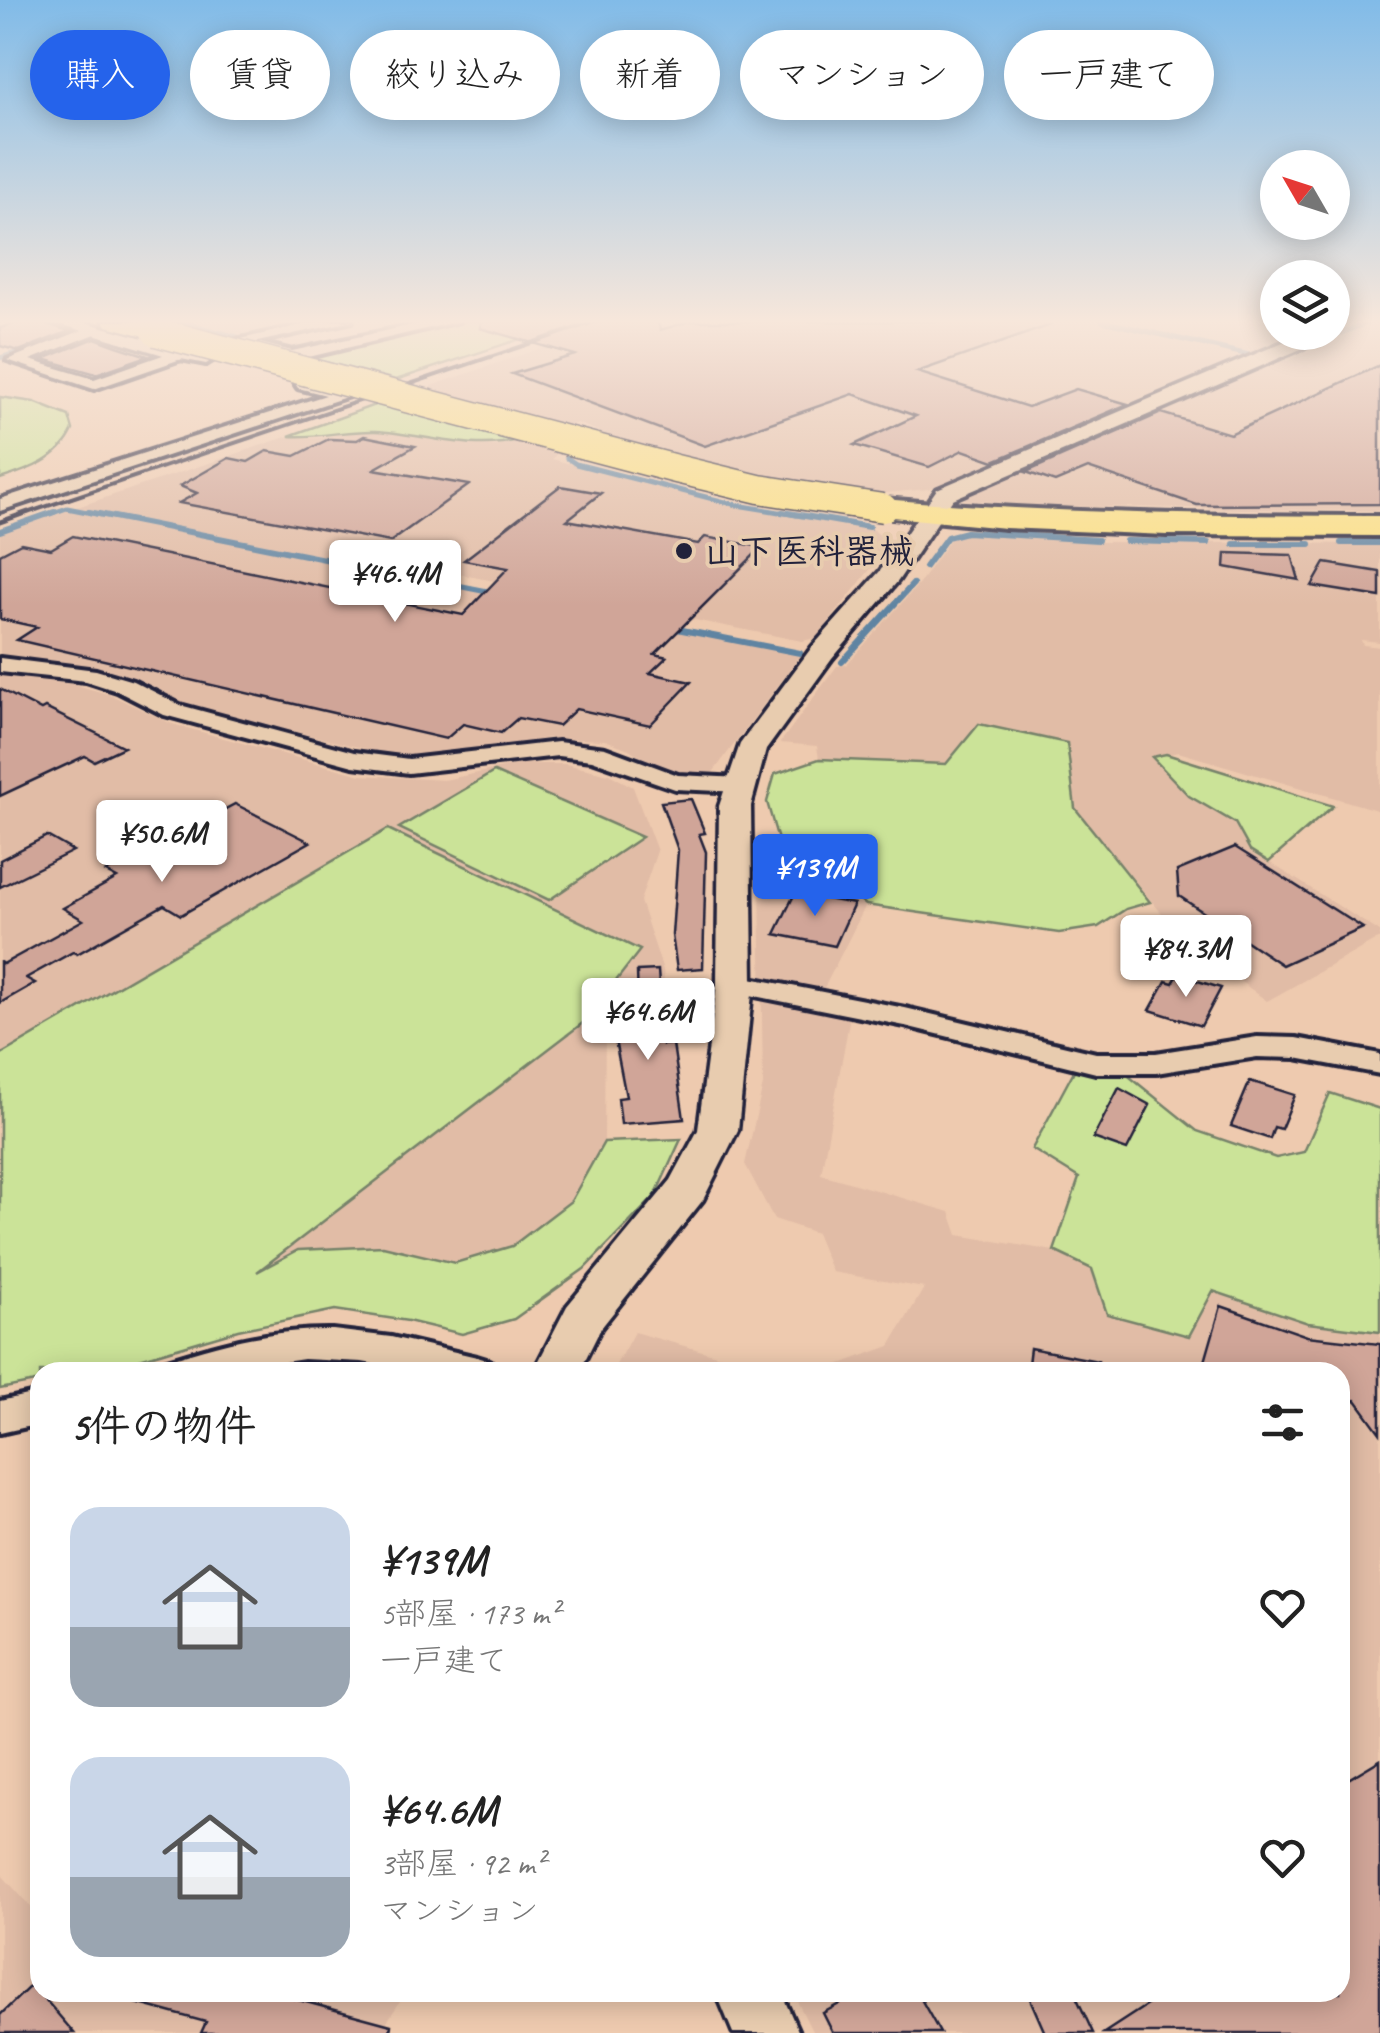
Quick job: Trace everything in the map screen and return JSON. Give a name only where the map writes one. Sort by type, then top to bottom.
[{"type":"main road","points":[[482,416],[759,489],[883,508],[1004,519],[1166,526],[1380,526]]},
{"type":"street","points":[[0,505],[281,416]]},
{"type":"street","points":[[561,1362],[582,1318],[688,1190],[718,1130],[735,984],[735,806],[751,750],[822,653],[911,548],[922,533],[929,512],[944,494],[1124,416]]},
{"type":"street","points":[[0,666],[88,675],[125,686],[172,710],[352,758],[409,766],[558,748],[596,752],[675,782],[742,785]]},
{"type":"street","points":[[735,984],[905,1018],[1096,1063],[1156,1063],[1256,1047],[1296,1048],[1380,1064]]},
{"type":"street","points":[[208,1362],[243,1351],[295,1344],[372,1346],[437,1362]]},
{"type":"street","points":[[0,1418],[30,1410]]},
{"type":"street","points":[[752,2002],[766,2033]]},
{"type":"shaded area","points":[[523,416],[1104,416],[928,489],[876,494],[780,479],[630,444],[577,423],[565,427]]},
{"type":"shaded area","points":[[1140,416],[1380,416],[1380,511],[1047,506],[965,500],[958,494]]},
{"type":"shaded area","points":[[373,431],[495,446],[518,440],[559,451],[552,459],[665,489],[733,505],[871,528],[882,537],[876,546],[887,548],[816,638],[802,641],[417,566],[407,573],[803,652],[711,775],[663,772],[629,749],[605,740],[547,738],[467,756],[403,758],[186,705],[135,680],[101,670],[30,666],[0,657],[0,533],[289,436],[316,438]]},
{"type":"shaded area","points":[[965,534],[1100,542],[1380,544],[1380,642],[1361,640],[1363,645],[1380,647],[1380,811],[1178,752],[1153,758],[1189,795],[1235,823],[1250,850],[1380,932],[1380,938],[1267,1001],[1183,939],[1075,808],[1067,743],[979,724],[946,764],[819,759],[817,746],[780,743],[837,666],[846,665],[919,584],[951,538]]},
{"type":"shaded area","points":[[0,676],[73,684],[111,695],[172,724],[361,775],[444,780],[521,764],[565,764],[609,774],[633,787],[657,851],[640,901],[663,970],[667,1015],[605,1021],[604,1141],[681,1139],[655,1196],[584,1269],[514,1319],[462,1334],[335,1310],[238,1330],[129,1362],[30,1362],[30,1383],[0,1389]]},
{"type":"shaded area","points":[[760,880],[866,905],[820,996],[851,1011],[821,1174],[950,1212],[958,1235],[1054,1251],[1092,1269],[1108,1314],[1213,1290],[1308,1323],[1380,1332],[1380,2033],[813,2033],[798,2002],[1350,2002],[1350,1362],[846,1362],[890,1346],[924,1288],[832,1272],[816,1233],[774,1219],[745,1164],[763,1085]]},
{"type":"shaded area","points":[[634,1332],[742,1362],[618,1362]]},
{"type":"shaded area","points":[[0,1873],[30,1906],[30,2002],[400,2002],[379,2033],[0,2033]]},
{"type":"green space","points":[[0,416],[69,416],[73,430],[60,449],[32,467],[0,479]]},
{"type":"green space","points":[[345,416],[428,416],[518,440],[465,443],[376,431],[289,436]]},
{"type":"green space","points":[[979,724],[1067,743],[1075,808],[1150,902],[1126,909],[1098,927],[1059,933],[866,905],[826,871],[783,857],[767,802],[775,774],[819,759],[946,764]]},
{"type":"green space","points":[[1166,754],[1333,806],[1269,862],[1250,850],[1235,823],[1189,796],[1152,757]]},
{"type":"green space","points":[[494,772],[642,837],[549,900],[399,828]]},
{"type":"green space","points":[[388,829],[640,950],[584,1022],[257,1272],[298,1250],[383,1246],[455,1263],[512,1246],[571,1201],[604,1142],[681,1139],[655,1196],[584,1269],[514,1319],[462,1334],[335,1310],[238,1330],[129,1362],[30,1362],[30,1383],[0,1389],[0,1055]]},
{"type":"green space","points":[[1075,1069],[1125,1073],[1197,1131],[1276,1158],[1304,1152],[1330,1093],[1380,1109],[1380,1332],[1308,1323],[1213,1291],[1189,1336],[1107,1314],[1092,1269],[1054,1251],[1079,1178],[1032,1149]]},
{"type":"building","points":[[624,416],[791,416],[705,446]]},
{"type":"building","points":[[916,416],[1100,416],[994,461],[963,450],[929,467],[854,445]]},
{"type":"building","points":[[1154,416],[1170,416],[1230,434],[1269,416],[1380,416],[1380,504],[1197,505],[1088,468],[1055,482],[1026,472]]},
{"type":"building","points":[[364,436],[415,446],[374,469],[469,485],[390,542],[179,503],[197,493],[180,486],[229,458],[248,462],[267,451],[295,456],[329,439],[357,440]]},
{"type":"building","points":[[560,486],[601,493],[567,520],[698,544],[705,537],[762,547],[655,654],[667,657],[650,673],[691,682],[650,725],[576,709],[558,726],[518,718],[501,733],[463,724],[446,739],[17,640],[37,627],[0,619],[0,554],[21,543],[51,549],[73,536],[463,615],[508,568],[464,560]]},
{"type":"building","points":[[1226,553],[1292,555],[1299,580],[1225,567]]},
{"type":"building","points":[[1325,563],[1380,572],[1380,597],[1312,586]]},
{"type":"building","points":[[0,689],[124,747],[94,761],[85,756],[0,796]]},
{"type":"building","points":[[691,799],[705,833],[699,834],[706,852],[703,968],[677,970],[672,935],[678,850],[661,802]]},
{"type":"building","points":[[235,804],[310,842],[181,915],[164,905],[77,954],[73,952],[26,978],[35,983],[0,1003],[0,962],[3,964],[83,920],[63,908],[117,878],[106,872]]},
{"type":"building","points":[[47,836],[73,851],[0,887],[0,860]]},
{"type":"building","points":[[1235,847],[1363,928],[1282,965],[1179,896],[1177,871]]},
{"type":"building","points":[[795,893],[854,904],[835,946],[775,934]]},
{"type":"building","points":[[658,970],[663,1045],[673,1044],[684,1119],[621,1124],[618,1098],[626,1097],[614,1035],[639,1032],[637,971]]},
{"type":"building","points":[[1178,975],[1221,988],[1201,1026],[1150,1010],[1166,981],[1173,983]]},
{"type":"building","points":[[1250,1081],[1295,1095],[1281,1129],[1274,1127],[1270,1139],[1231,1126]]},
{"type":"building","points":[[1119,1088],[1150,1105],[1127,1150],[1093,1138]]},
{"type":"building","points":[[1221,1306],[1307,1336],[1380,1344],[1380,1433],[1356,1400],[1350,1401],[1350,1362],[1205,1362]]},
{"type":"building","points":[[1030,1348],[1098,1361],[1098,1362],[1028,1362]]},
{"type":"building","points":[[1380,1760],[1380,2033],[1104,2033],[1152,2002],[1350,2002],[1350,1778]]},
{"type":"building","points":[[30,1986],[30,2002],[47,2002],[74,2033],[0,2033],[0,2015]]},
{"type":"building","points":[[132,2002],[306,2002],[391,2025],[390,2033],[201,2033],[206,2022]]},
{"type":"building","points":[[843,2002],[923,2002],[940,2033],[833,2033],[823,2013]]},
{"type":"building","points":[[1031,2002],[1079,2002],[1093,2033],[1045,2033]]},
{"type":"waterway","points":[[567,458],[576,464],[737,505],[797,515]]},
{"type":"waterway","points":[[47,515],[67,508],[102,515]]},
{"type":"waterway","points":[[0,531],[54,512]]},
{"type":"waterway","points":[[89,512],[495,593]]},
{"type":"waterway","points":[[782,512],[869,527]]},
{"type":"waterway","points":[[925,567],[947,537],[966,532],[1098,540]]},
{"type":"waterway","points":[[1126,541],[1208,543]]},
{"type":"waterway","points":[[1341,543],[1380,543]]},
{"type":"waterway","points":[[1234,544],[1310,544]]},
{"type":"waterway","points":[[842,662],[913,584]]},
{"type":"waterway","points":[[672,628],[800,653]]},
{"type":"railway","points":[[21,515],[315,416]]},
{"type":"railway","points":[[0,522],[28,512]]},
{"type":"place","name":"山下医科器械","points":[[684,551]]}]
